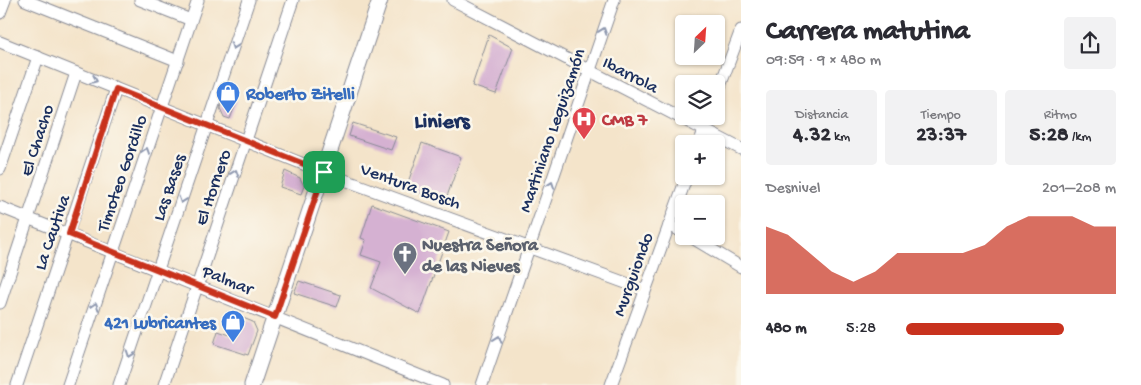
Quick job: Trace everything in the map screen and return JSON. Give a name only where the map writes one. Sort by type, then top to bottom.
[{"type":"street","points":[[0,13],[5,0]]},
{"type":"street","points":[[25,0],[178,62]]},
{"type":"street","points":[[140,0],[191,20]]},
{"type":"street","name":"Timoteo Gordillo","points":[[68,385],[198,0]]},
{"type":"street","name":"Las Bases","points":[[119,385],[249,0]]},
{"type":"street","name":"El Hornero","points":[[164,385],[293,0]]},
{"type":"street","points":[[252,385],[380,0]]},
{"type":"street","name":"Ibarrola","points":[[453,0],[741,149]]},
{"type":"street","name":"Martiniano Leguizamón","points":[[482,385],[614,0]]},
{"type":"street","points":[[724,75],[741,30]]},
{"type":"street","name":"Ventura Bosch","points":[[0,42],[324,172],[644,290]]},
{"type":"street","points":[[0,169],[38,57]]},
{"type":"street","name":"El Chacho","points":[[0,302],[76,73]]},
{"type":"street","name":"La Cautiva","points":[[17,385],[116,89]]},
{"type":"street","points":[[702,135],[706,125]]},
{"type":"street","name":"Murguiondo","points":[[612,385],[644,290],[684,185]]},
{"type":"street","name":"Palmar","points":[[0,207],[443,385]]},
{"type":"street","points":[[669,225],[675,228]]},
{"type":"street","points":[[704,245],[741,267]]},
{"type":"building","points":[[489,35],[513,48],[496,94],[472,86]]},
{"type":"building","points":[[224,96],[237,101],[230,119],[224,117],[220,108]]},
{"type":"building","points":[[353,123],[396,137],[391,150],[349,136]]},
{"type":"building","points":[[422,143],[461,157],[445,202],[406,188]]},
{"type":"building","points":[[285,171],[300,178],[304,186],[301,194],[280,187]]},
{"type":"building","name":"Nuestra Señora de las Nieves","points":[[372,204],[449,232],[420,314],[371,288],[381,262],[361,255],[366,240],[361,238]]},
{"type":"building","points":[[299,281],[341,295],[337,307],[294,293]]},
{"type":"building","points":[[238,316],[253,322],[257,331],[248,355],[214,344],[218,331],[230,335]]},
{"type":"place","name":"Roberto Zitelli","points":[[228,114]]},
{"type":"place","name":"CMB 7","points":[[584,140]]},
{"type":"place","name":"Nuestra Señora de las Nieves","points":[[405,275]]},
{"type":"place","name":"421 Lubricantes","points":[[233,343]]},
{"type":"district","name":"Liniers","points":[[442,119]]},
{"type":"route","points":[[116,89],[324,172],[275,317],[69,234],[116,89]]}]
